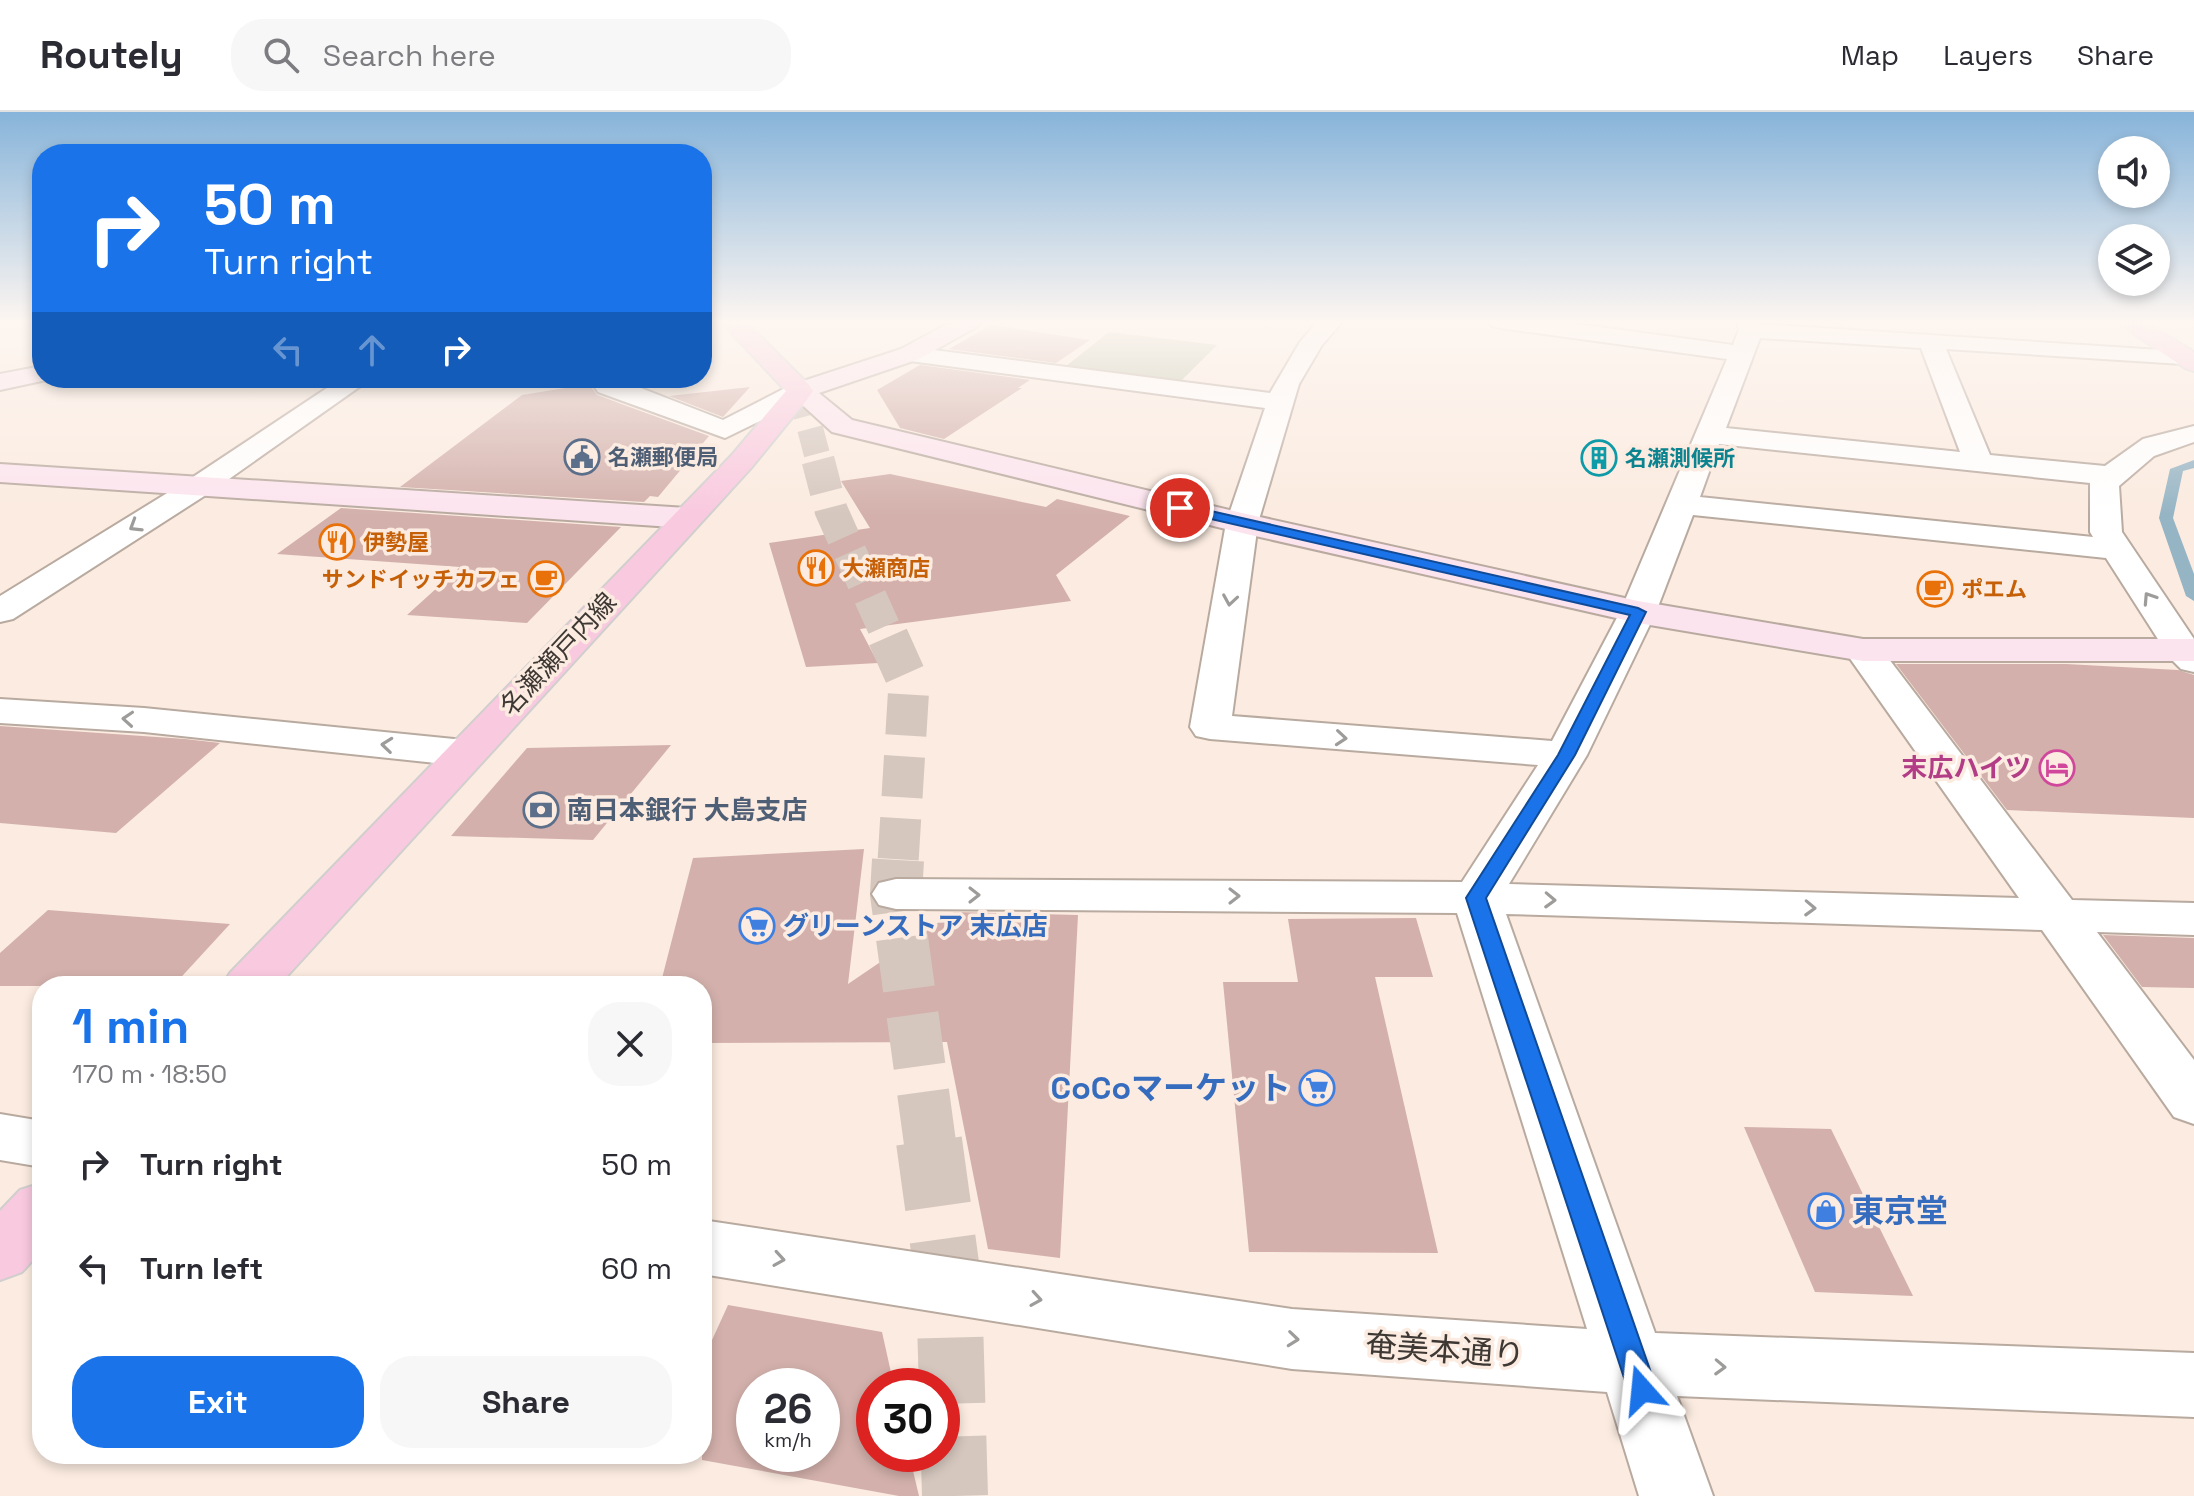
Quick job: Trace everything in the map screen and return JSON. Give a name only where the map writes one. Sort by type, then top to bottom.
[{"type":"main road","points":[[795,386],[800,391]]},
{"type":"main road","name":"名瀬瀬戸内線","points":[[257,976],[741,462],[800,391]]},
{"type":"main road","points":[[0,1253],[32,1219]]},
{"type":"street","points":[[612,388],[725,430],[816,386]]},
{"type":"street","points":[[1154,386],[1281,402]]},
{"type":"street","points":[[1288,386],[1242,523],[1210,727],[1566,755]]},
{"type":"street","points":[[1476,898],[1566,755],[1638,612],[1728,386]]},
{"type":"street","points":[[1948,386],[1979,463]]},
{"type":"street","points":[[0,611],[201,485],[344,388]]},
{"type":"street","points":[[800,391],[842,426],[1242,523],[1638,612],[1863,650],[2190,654]]},
{"type":"street","points":[[2190,654],[2106,532],[2104,484],[2133,453],[2165,440],[2194,434]]},
{"type":"street","points":[[1710,435],[2111,476]]},
{"type":"street","points":[[0,473],[687,518]]},
{"type":"street","points":[[1681,504],[2118,549]]},
{"type":"street","points":[[1863,650],[2194,1102]]},
{"type":"street","points":[[0,711],[158,721],[464,753]]},
{"type":"street","points":[[896,894],[1476,898],[2194,919]]},
{"type":"street","points":[[1476,898],[1676,1496]]},
{"type":"street","points":[[0,1137],[32,1142]]},
{"type":"street","name":"奄美本通り","points":[[712,1249],[1292,1339],[1634,1363],[2194,1385]]},
{"type":"building","points":[[885,386],[1022,386],[1018,388],[1022,388],[944,439],[900,428],[877,390]]},
{"type":"building","points":[[750,387],[723,417],[669,396]]},
{"type":"building","points":[[565,388],[592,388],[597,395],[709,436],[658,497],[650,496],[644,502],[400,487],[522,395]]},
{"type":"building","points":[[890,474],[1046,507],[1057,499],[1130,516],[1056,575],[1071,601],[860,629],[878,663],[806,667],[769,543],[870,528],[841,481]]},
{"type":"building","points":[[341,508],[621,527],[527,623],[407,615],[460,567],[277,554]]},
{"type":"building","points":[[1896,664],[2066,664],[2178,670],[2194,675],[2194,818],[2007,810]]},
{"type":"building","points":[[0,726],[220,743],[116,833],[0,823]]},
{"type":"building","points":[[671,745],[593,840],[451,836],[527,748]]},
{"type":"building","points":[[864,849],[848,984],[954,912],[1078,915],[1060,1258],[988,1249],[947,1042],[712,1043],[712,976],[663,976],[693,858]]},
{"type":"building","points":[[48,910],[230,924],[182,976],[32,976],[32,986],[0,986],[0,953]]},
{"type":"building","name":"CoCoマーケット","points":[[1416,918],[1433,977],[1375,977],[1438,1253],[1249,1252],[1223,982],[1298,982],[1288,919]]},
{"type":"building","points":[[2103,935],[2194,938],[2194,988],[2142,987]]},
{"type":"building","name":"東京堂","points":[[1744,1127],[1831,1129],[1913,1296],[1815,1292]]},
{"type":"building","points":[[728,1305],[882,1332],[890,1368],[856,1368],[856,1472],[913,1472],[919,1496],[899,1496],[768,1472],[840,1472],[840,1368],[736,1368],[736,1466],[712,1462],[712,1340]]},
{"type":"waterway","points":[[2194,464],[2177,469],[2166,518],[2194,596]]},
{"type":"tunnel","points":[[800,391],[819,462]]},
{"type":"tunnel","points":[[818,460],[831,510],[889,639]]},
{"type":"tunnel","points":[[888,637],[909,684],[898,862]]},
{"type":"tunnel","points":[[898,860],[896,894],[930,1143]]},
{"type":"tunnel","points":[[929,1141],[949,1286],[955,1496]]},
{"type":"place","name":"名瀬郵便局","points":[[582,457]]},
{"type":"place","name":"名瀬測候所","points":[[1599,458]]},
{"type":"place","name":"伊勢屋","points":[[337,542]]},
{"type":"place","name":"大瀬商店","points":[[816,568]]},
{"type":"place","name":"サンドイッチカフェ","points":[[546,579]]},
{"type":"place","name":"ポエム","points":[[1935,589]]},
{"type":"place","name":"末広ハイツ","points":[[2057,768]]},
{"type":"place","name":"南日本銀行 大島支店","points":[[541,810]]},
{"type":"place","name":"グリーンストア 末広店","points":[[757,926]]},
{"type":"place","name":"CoCoマーケット","points":[[1317,1088]]},
{"type":"place","name":"東京堂","points":[[1826,1211]]},
{"type":"route","points":[[1180,508],[1638,612],[1566,755],[1476,898],[1642,1390]]}]
